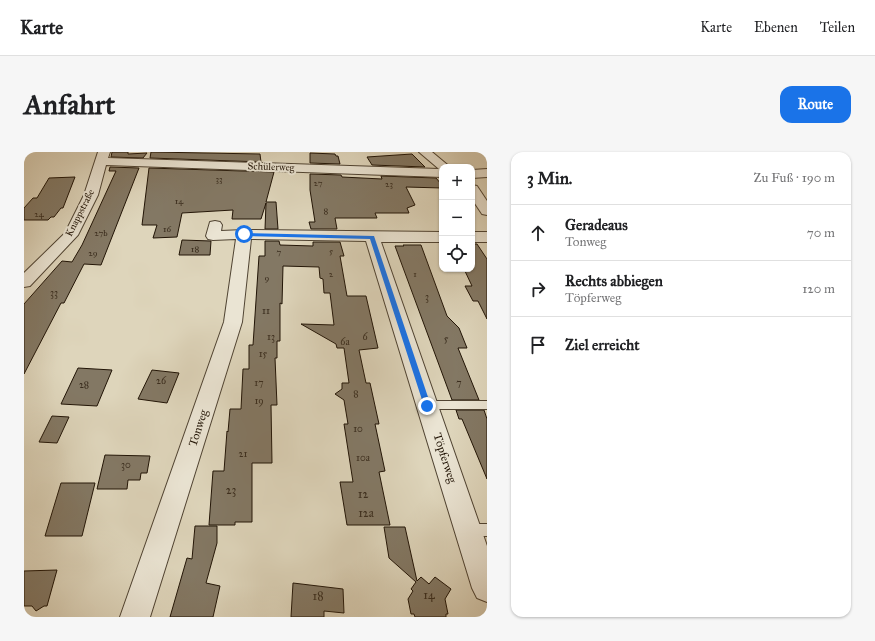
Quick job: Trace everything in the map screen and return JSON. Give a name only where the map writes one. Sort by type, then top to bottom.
[{"type":"street","points":[[425,152],[440,164]]},
{"type":"street","name":"Schülerweg","points":[[102,157],[439,173]]},
{"type":"street","name":"Knappstraße","points":[[24,282],[71,234],[91,195],[102,157]]},
{"type":"street","points":[[475,174],[487,173]]},
{"type":"street","points":[[475,193],[487,211]]},
{"type":"street","points":[[215,225],[213,236],[244,234],[439,237]]},
{"type":"street","name":"Tonweg","points":[[135,617],[233,322],[244,234]]},
{"type":"street","name":"Töpferweg","points":[[372,237],[427,406],[478,530],[487,588]]},
{"type":"street","points":[[475,237],[487,237]]},
{"type":"lane","points":[[427,406],[487,405]]},
{"type":"building","points":[[112,152],[128,152],[128,154],[147,153],[143,158],[111,157]]},
{"type":"building","points":[[151,152],[260,154],[261,162],[150,158]]},
{"type":"building","points":[[310,153],[335,154],[338,156],[340,164],[310,163]]},
{"type":"building","points":[[412,154],[425,167],[372,165],[367,157]]},
{"type":"building","points":[[110,167],[139,168],[101,265],[84,264],[64,303],[61,303],[24,374],[24,304],[62,261],[72,262],[82,245],[116,171],[109,171]]},
{"type":"building","points":[[149,168],[274,172],[266,202],[276,202],[278,229],[265,229],[266,203],[261,219],[232,219],[233,210],[182,213],[177,237],[153,238],[157,225],[142,225]]},
{"type":"building","points":[[310,174],[382,179],[381,176],[436,178],[439,182],[439,188],[406,187],[415,205],[407,208],[409,213],[375,213],[377,218],[335,218],[337,229],[311,229],[309,222],[315,222],[310,190]]},
{"type":"building","points":[[75,177],[63,208],[61,208],[54,217],[51,217],[48,220],[24,220],[24,208],[33,198],[37,198],[49,178]]},
{"type":"building","points":[[182,240],[211,241],[210,255],[179,255]]},
{"type":"building","points":[[265,241],[279,241],[280,245],[313,246],[313,242],[340,242],[344,256],[340,256],[347,296],[366,296],[378,348],[359,350],[366,383],[370,383],[379,424],[375,424],[385,471],[379,472],[390,525],[347,525],[340,482],[353,482],[344,424],[348,424],[344,400],[335,394],[342,389],[342,383],[349,383],[344,348],[337,348],[336,344],[301,324],[334,325],[330,293],[324,293],[323,279],[320,278],[319,267],[283,266],[282,304],[280,303],[280,341],[277,341],[277,358],[275,358],[277,405],[271,405],[272,463],[252,463],[252,522],[235,522],[235,525],[209,525],[213,471],[224,471],[230,409],[241,409],[243,369],[249,369],[249,345],[253,345],[259,256],[265,256]]},
{"type":"building","points":[[475,244],[477,244],[487,259],[487,319],[478,301],[473,301],[465,286],[472,286],[465,272],[475,272]]},
{"type":"building","points":[[403,245],[421,245],[447,316],[459,328],[467,348],[458,348],[479,400],[452,400],[395,246],[404,246]]},
{"type":"building","points":[[78,368],[112,370],[97,406],[61,404]]},
{"type":"building","points":[[152,370],[179,373],[167,403],[138,399]]},
{"type":"building","points":[[456,410],[484,410],[487,419],[487,479],[462,419],[459,419]]},
{"type":"building","points":[[52,416],[69,417],[57,443],[39,442]]},
{"type":"building","points":[[105,455],[150,456],[147,473],[141,473],[140,480],[128,480],[127,489],[97,489]]},
{"type":"building","points":[[61,483],[95,483],[82,536],[45,536]]},
{"type":"building","points":[[195,526],[217,526],[217,543],[206,583],[220,586],[213,617],[170,617],[187,558],[192,559]]},
{"type":"building","points":[[384,527],[405,527],[417,581],[421,577],[429,584],[435,577],[451,589],[445,599],[448,614],[446,614],[446,617],[415,617],[414,614],[411,614],[408,599],[413,591],[411,589],[416,582],[389,558]]},
{"type":"building","points":[[57,570],[47,606],[44,606],[36,611],[32,606],[24,606],[24,571]]},
{"type":"building","points":[[293,583],[343,589],[344,613],[324,611],[324,617],[291,617]]},
{"type":"route","points":[[244,234],[372,237],[427,406]]}]
